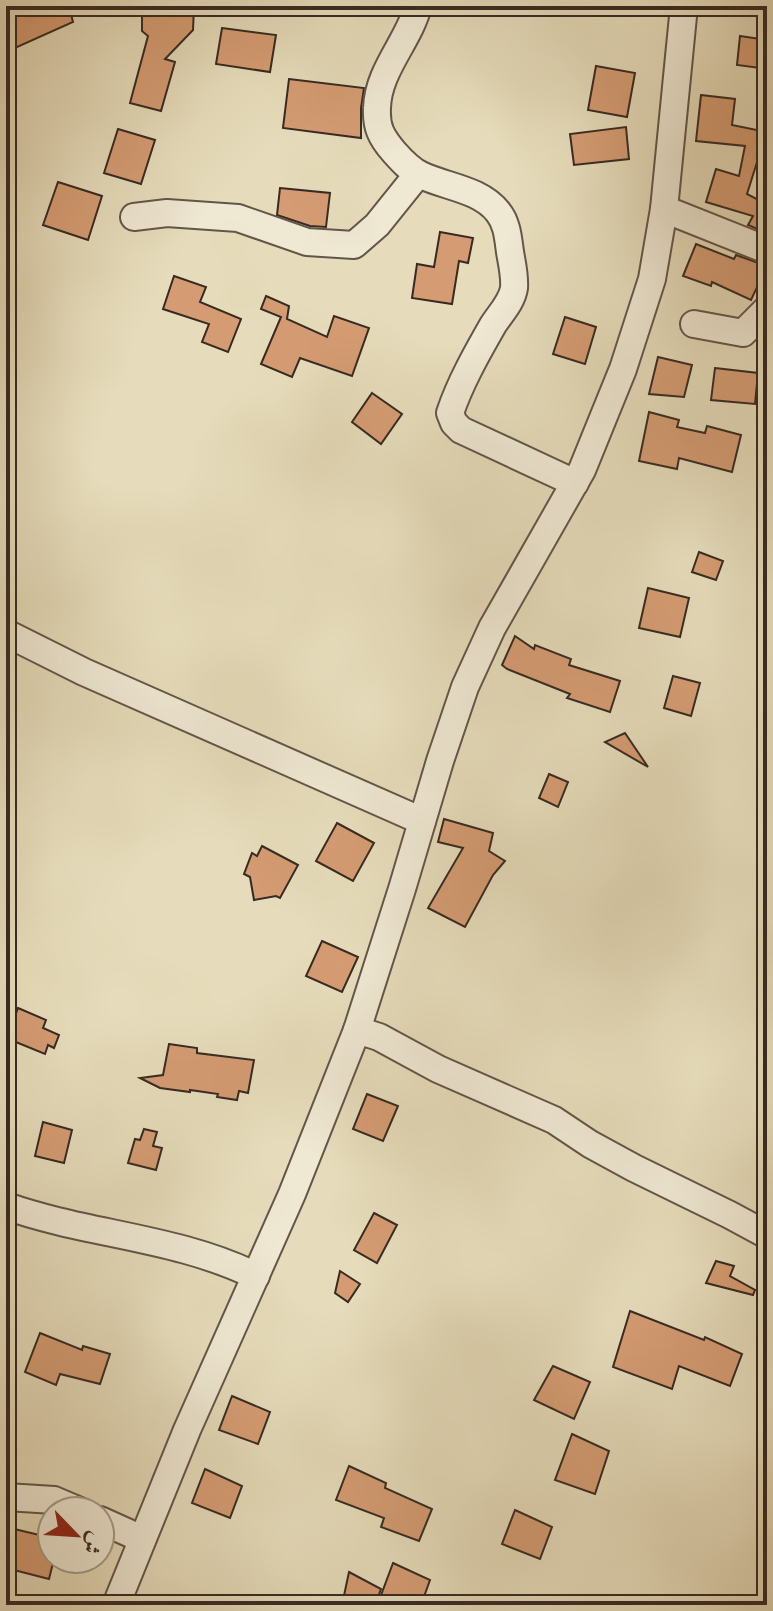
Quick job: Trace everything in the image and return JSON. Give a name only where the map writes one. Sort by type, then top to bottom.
[{"type":"street","points":[[418,6],[382,83],[377,104],[377,127],[388,146],[418,174],[483,199],[497,210],[506,223],[514,274],[512,297],[480,348],[450,413],[461,430],[575,483]]},
{"type":"street","points":[[116,1605],[187,1430],[292,1194],[357,1030],[440,761],[470,675],[492,628],[582,470],[623,369],[652,279],[664,209],[684,6]]},
{"type":"street","points":[[134,217],[167,213],[238,218],[307,242],[354,245],[377,225],[418,174]]},
{"type":"street","points":[[664,209],[767,250]]},
{"type":"street","points":[[694,324],[743,333],[767,309]]},
{"type":"street","points":[[6,633],[97,678],[422,821]]},
{"type":"street","points":[[357,1030],[379,1037],[438,1069],[554,1120],[634,1168],[767,1235]]},
{"type":"street","points":[[6,1206],[87,1229],[203,1254],[256,1276]]},
{"type":"street","points":[[6,1497],[36,1499]]},
{"type":"street","points":[[116,1527],[142,1539]]},
{"type":"building","points":[[6,6],[69,6],[73,22],[6,52]]},
{"type":"building","points":[[142,6],[194,6],[193,30],[165,59],[175,62],[161,111],[130,103],[148,36],[142,31]]},
{"type":"building","points":[[222,28],[276,35],[270,72],[216,64]]},
{"type":"building","points":[[740,36],[767,40],[767,69],[737,65]]},
{"type":"building","points":[[596,66],[635,73],[627,117],[588,110]]},
{"type":"building","points":[[289,79],[364,88],[361,138],[283,128]]},
{"type":"building","points":[[701,95],[735,99],[732,125],[767,132],[767,160],[758,159],[747,194],[762,202],[767,193],[767,233],[748,225],[753,216],[706,202],[716,169],[739,176],[745,146],[696,141]]},
{"type":"building","points":[[626,127],[629,159],[574,165],[570,134]]},
{"type":"building","points":[[118,129],[155,140],[141,184],[104,173]]},
{"type":"building","points":[[58,182],[102,196],[88,240],[43,225]]},
{"type":"building","points":[[280,188],[330,193],[326,227],[310,226],[277,215]]},
{"type":"building","points":[[440,232],[473,238],[468,263],[459,261],[452,304],[412,298],[417,264],[434,267]]},
{"type":"building","points":[[696,244],[734,259],[736,255],[767,266],[751,300],[712,282],[711,286],[683,276]]},
{"type":"building","points":[[174,276],[206,287],[200,302],[241,319],[228,352],[202,342],[209,324],[163,309]]},
{"type":"building","points":[[266,296],[289,306],[287,319],[327,337],[334,316],[369,328],[352,376],[300,358],[292,377],[261,364],[281,317],[261,309]]},
{"type":"building","points":[[565,317],[596,327],[585,364],[553,354]]},
{"type":"building","points":[[658,357],[692,365],[684,397],[649,394]]},
{"type":"building","points":[[715,368],[758,373],[755,404],[711,400]]},
{"type":"building","points":[[372,393],[402,414],[381,444],[352,422]]},
{"type":"building","points":[[649,412],[679,420],[677,427],[705,433],[707,426],[741,435],[732,472],[679,458],[677,469],[639,461]]},
{"type":"building","points":[[699,552],[723,561],[716,580],[692,572]]},
{"type":"building","points":[[648,588],[689,598],[680,637],[639,628]]},
{"type":"building","points":[[515,636],[534,649],[535,645],[571,659],[569,665],[620,681],[610,712],[567,698],[570,694],[502,665]]},
{"type":"building","points":[[673,676],[700,683],[691,716],[664,708]]},
{"type":"building","points":[[625,733],[648,767],[605,742]]},
{"type":"building","points":[[549,774],[568,782],[558,807],[539,798]]},
{"type":"building","points":[[444,819],[493,833],[489,851],[505,861],[493,875],[465,927],[428,908],[463,848],[438,842]]},
{"type":"building","points":[[337,823],[374,843],[353,881],[316,861]]},
{"type":"building","points":[[262,846],[298,865],[280,898],[254,900],[250,877],[244,874],[252,853],[257,856]]},
{"type":"building","points":[[322,941],[358,957],[342,992],[306,976]]},
{"type":"building","points":[[18,1008],[46,1020],[43,1028],[59,1035],[54,1048],[48,1045],[45,1054],[6,1038],[6,1012],[15,1016]]},
{"type":"building","points":[[169,1044],[197,1048],[197,1053],[254,1060],[248,1093],[239,1091],[237,1100],[217,1097],[218,1094],[160,1088],[140,1078],[163,1075]]},
{"type":"building","points":[[367,1094],[398,1106],[383,1141],[353,1129]]},
{"type":"building","points":[[43,1122],[72,1130],[64,1163],[35,1156]]},
{"type":"building","points":[[144,1129],[157,1132],[153,1146],[162,1148],[156,1170],[128,1163],[135,1139],[140,1140]]},
{"type":"building","points":[[374,1213],[397,1225],[377,1263],[354,1250]]},
{"type":"building","points":[[716,1261],[734,1266],[730,1276],[755,1290],[753,1295],[706,1283]]},
{"type":"building","points":[[340,1271],[360,1284],[348,1302],[335,1293]]},
{"type":"building","points":[[630,1311],[704,1340],[705,1337],[742,1354],[730,1386],[679,1366],[672,1389],[613,1367]]},
{"type":"building","points":[[40,1333],[82,1350],[83,1346],[110,1354],[100,1384],[60,1374],[56,1385],[25,1372]]},
{"type":"building","points":[[553,1366],[590,1382],[574,1419],[534,1400]]},
{"type":"building","points":[[232,1396],[270,1412],[258,1444],[219,1430]]},
{"type":"building","points":[[572,1434],[609,1451],[595,1494],[555,1480]]},
{"type":"building","points":[[349,1466],[386,1483],[385,1488],[432,1509],[419,1541],[381,1527],[384,1518],[336,1500]]},
{"type":"building","points":[[205,1469],[242,1486],[230,1518],[192,1503]]},
{"type":"building","points":[[515,1510],[552,1527],[540,1559],[502,1544]]},
{"type":"building","points":[[6,1527],[36,1534],[36,1575],[50,1575],[49,1579],[6,1568]]},
{"type":"building","points":[[393,1563],[430,1580],[421,1605],[399,1605],[380,1598]]},
{"type":"building","points":[[349,1572],[381,1589],[375,1605],[342,1605]]}]
